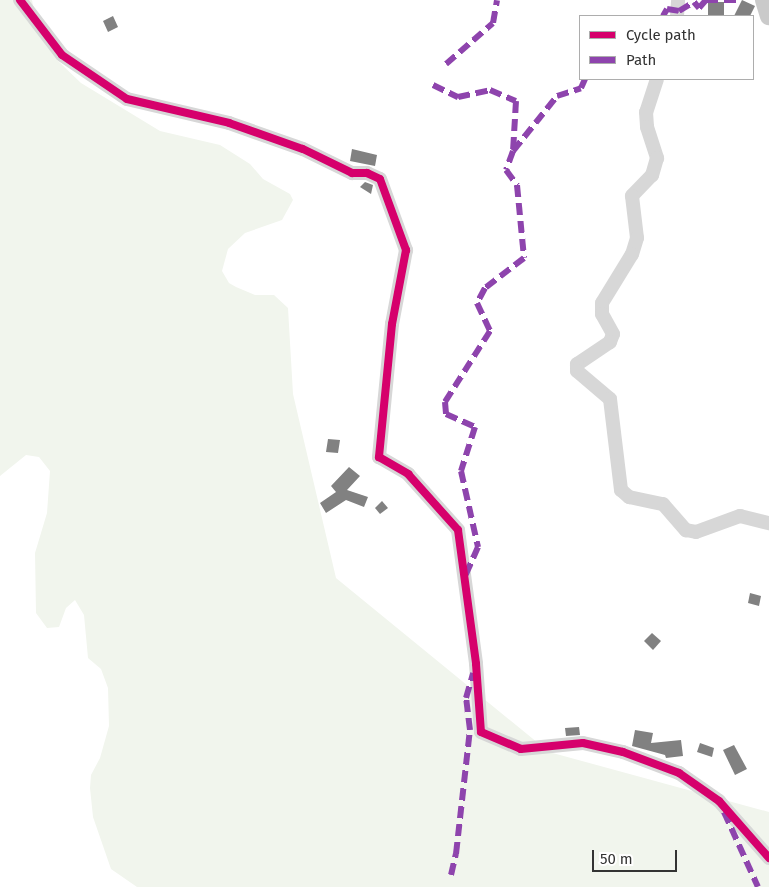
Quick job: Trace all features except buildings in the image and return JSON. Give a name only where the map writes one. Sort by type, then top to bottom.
[{"type":"main road","points":[[764,0],[769,16]]},
{"type":"street","points":[[20,0],[62,56],[127,99],[229,123],[303,149],[352,173],[367,173],[380,179],[406,250],[392,324],[379,457],[408,474],[458,530],[475,654],[481,732],[521,749],[583,743],[623,752],[679,773],[718,801],[769,858]]},
{"type":"street","points":[[677,15],[678,0]]},
{"type":"street","points":[[657,80],[646,112],[647,127],[658,158],[652,175],[632,196],[637,238],[632,254],[602,303],[602,314],[612,334],[610,342],[577,364],[577,372],[610,399],[621,490],[629,497],[663,504],[686,530],[696,532],[740,516],[769,523]]},
{"type":"shaded area","points":[[0,0],[32,0],[37,27],[57,60],[81,83],[160,131],[220,145],[250,164],[263,179],[290,194],[293,200],[282,220],[245,233],[228,249],[222,271],[229,283],[236,287],[255,295],[274,295],[288,308],[293,394],[336,578],[549,752],[769,812],[769,887],[137,887],[111,869],[93,817],[90,788],[91,775],[100,758],[109,726],[108,688],[101,669],[88,658],[84,615],[75,600],[66,608],[59,627],[47,628],[36,613],[35,553],[47,513],[50,471],[39,457],[26,455],[0,476]]},
{"type":"marked path","points":[[446,64],[493,23],[497,0]]},
{"type":"marked path","points":[[664,15],[667,9],[679,11],[694,2],[699,8],[706,0],[739,0]]},
{"type":"marked path","points":[[513,151],[557,96],[581,88],[585,80]]},
{"type":"marked path","points":[[433,85],[458,97],[490,90],[516,101],[513,151],[506,170],[517,185],[524,258],[485,288],[477,303],[490,331],[445,402],[446,414],[475,427],[461,471],[478,547],[466,574]]},
{"type":"marked path","points":[[451,875],[456,854],[470,730],[466,698],[473,673]]},
{"type":"marked path","points":[[724,812],[758,887]]},
{"type":"cycle path","points":[[20,0],[62,55],[127,99],[229,123],[303,149],[352,173],[367,173],[380,179],[406,250],[392,324],[379,457],[408,474],[458,530],[476,664],[481,732],[521,749],[583,743],[623,752],[679,773],[719,801],[769,858]]}]
